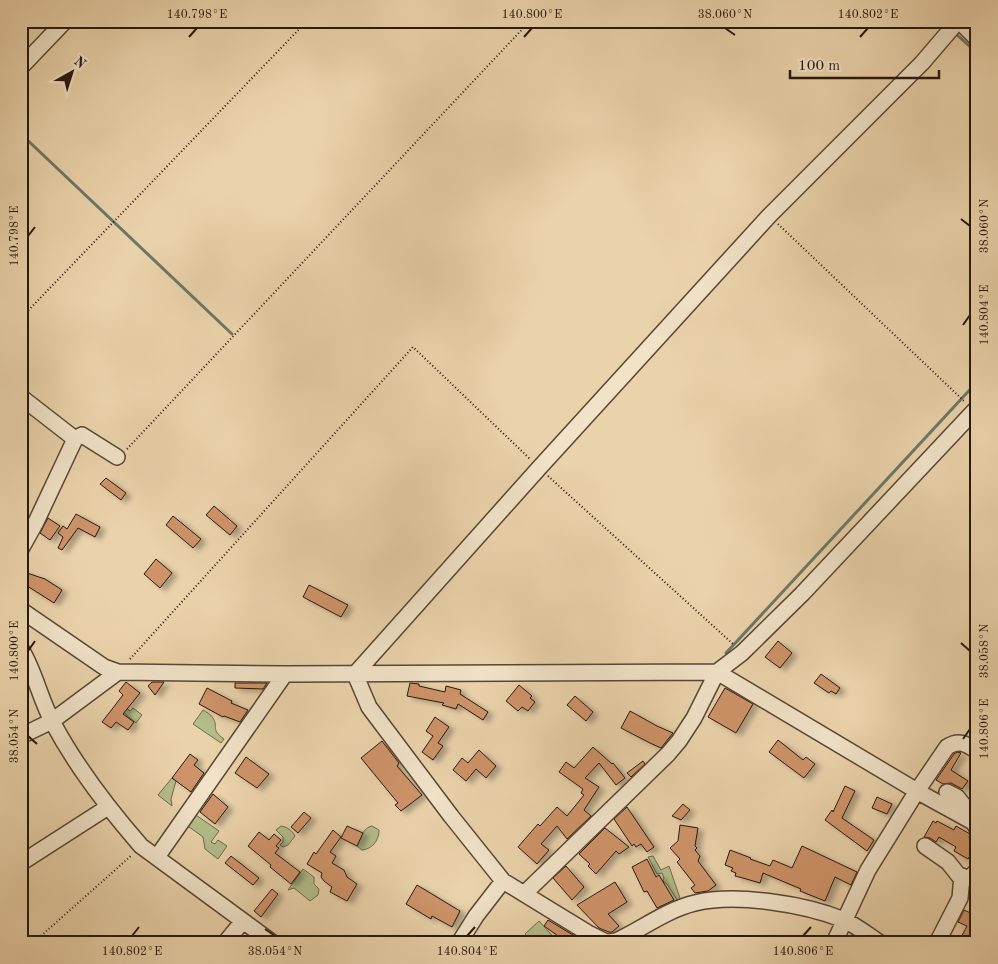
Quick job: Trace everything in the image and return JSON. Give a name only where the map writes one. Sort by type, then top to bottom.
[{"type":"street","points":[[21,67],[65,21]]},
{"type":"street","points":[[356,674],[769,216],[922,63],[956,24],[977,39]]},
{"type":"street","points":[[21,397],[75,439]]},
{"type":"street","points":[[525,893],[673,748],[694,718],[718,672],[742,653],[802,594],[975,409]]},
{"type":"street","points":[[21,549],[36,522],[75,439],[82,435],[117,457]]},
{"type":"street","points":[[21,610],[104,667],[118,672],[286,674],[718,672],[917,791],[973,822],[977,828]]},
{"type":"street","points":[[21,649],[28,659],[52,721],[84,775],[141,846],[273,943]]},
{"type":"street","points":[[21,736],[52,721],[118,672]]},
{"type":"street","points":[[157,857],[286,674]]},
{"type":"street","points":[[356,674],[369,707],[451,816],[503,881],[588,933],[609,942],[629,935],[671,911],[695,903],[743,898],[815,911],[845,920],[863,930],[880,943]]},
{"type":"street","points":[[834,943],[868,870],[947,747],[953,743],[960,742],[977,751]]},
{"type":"street","points":[[947,792],[957,797],[965,807],[962,816]]},
{"type":"street","points":[[21,863],[108,807]]},
{"type":"street","points":[[925,846],[948,862],[958,876],[969,878],[977,871]]},
{"type":"street","points":[[937,943],[960,898],[962,876]]},
{"type":"street","points":[[459,943],[476,916],[503,881]]},
{"type":"street","points":[[225,943],[243,921]]},
{"type":"path","points":[[21,318],[307,21]]},
{"type":"path","points":[[117,457],[530,21]]},
{"type":"path","points":[[769,216],[975,409]]},
{"type":"path","points":[[118,672],[414,348],[540,468],[742,653]]},
{"type":"path","points":[[33,943],[141,846]]},
{"type":"green space","points":[[119,703],[130,711],[133,708],[142,715],[136,723],[116,706]]},
{"type":"green space","points":[[203,710],[213,718],[217,733],[224,739],[221,743],[193,724]]},
{"type":"green space","points":[[172,778],[176,781],[171,799],[172,806],[158,795]]},
{"type":"green space","points":[[193,813],[219,831],[211,842],[215,844],[218,840],[227,846],[218,859],[205,849],[203,837],[185,824]]},
{"type":"green space","points":[[281,826],[289,829],[295,836],[288,845],[283,847],[280,845],[283,842],[283,837],[276,830]]},
{"type":"green space","points":[[372,826],[379,830],[378,838],[372,846],[362,850],[357,846],[364,831]]},
{"type":"green space","points":[[653,856],[661,870],[669,866],[681,901],[679,903],[663,881],[662,873],[657,874],[648,857]]},
{"type":"green space","points":[[303,869],[314,877],[314,884],[319,889],[318,895],[310,901],[294,888],[288,890]]},
{"type":"green space","points":[[539,921],[559,943],[533,943],[525,934]]},
{"type":"building","points":[[106,478],[126,493],[121,500],[100,484]]},
{"type":"building","points":[[214,506],[237,526],[230,535],[206,515]]},
{"type":"building","points":[[76,514],[100,527],[95,537],[78,528],[62,550],[58,548],[63,537],[58,533],[63,526],[67,529]]},
{"type":"building","points":[[173,516],[201,539],[193,548],[166,525]]},
{"type":"building","points":[[48,518],[60,526],[50,540],[40,533]]},
{"type":"building","points":[[156,559],[172,573],[160,588],[144,574]]},
{"type":"building","points":[[21,571],[45,579],[62,590],[54,603],[21,582]]},
{"type":"building","points":[[309,585],[348,605],[341,617],[303,597]]},
{"type":"building","points":[[778,641],[792,653],[780,668],[765,657]]},
{"type":"building","points":[[821,674],[840,688],[836,694],[831,691],[829,693],[814,683]]},
{"type":"building","points":[[126,682],[140,693],[123,714],[134,722],[128,730],[116,722],[111,728],[102,722],[123,695],[119,691]]},
{"type":"building","points":[[152,682],[164,682],[155,695],[148,686]]},
{"type":"building","points":[[235,683],[267,683],[263,689],[235,688]]},
{"type":"building","points":[[410,683],[445,692],[446,686],[461,690],[460,694],[488,712],[483,720],[458,704],[456,709],[442,705],[444,703],[407,696]]},
{"type":"building","points":[[519,685],[532,696],[530,698],[535,702],[528,711],[522,707],[518,711],[506,701]]},
{"type":"building","points":[[207,688],[232,701],[231,703],[248,710],[240,722],[223,717],[199,704]]},
{"type":"building","points":[[725,688],[753,704],[736,733],[708,717]]},
{"type":"building","points":[[575,696],[593,712],[586,721],[567,705]]},
{"type":"building","points":[[630,711],[673,733],[661,748],[650,743],[621,728]]},
{"type":"building","points":[[435,717],[449,727],[438,743],[443,746],[433,760],[422,752],[433,736],[426,731]]},
{"type":"building","points":[[778,740],[803,760],[806,757],[815,764],[804,778],[769,752]]},
{"type":"building","points":[[382,741],[399,763],[397,766],[422,795],[401,811],[395,805],[398,803],[361,758]]},
{"type":"building","points":[[593,747],[613,763],[625,778],[616,785],[599,763],[585,778],[599,787],[584,810],[591,816],[567,839],[557,826],[541,844],[549,850],[537,864],[518,847],[538,824],[540,826],[557,807],[567,816],[584,795],[581,793],[583,789],[559,772],[566,762],[574,768]]},
{"type":"building","points":[[479,750],[496,766],[486,778],[476,769],[466,781],[453,770],[462,758],[468,763]]},
{"type":"building","points":[[957,752],[961,753],[951,770],[968,781],[962,789],[951,783],[943,784],[936,780]]},
{"type":"building","points":[[190,754],[198,760],[194,765],[204,773],[191,792],[172,778]]},
{"type":"building","points":[[246,757],[269,774],[257,788],[235,773]]},
{"type":"building","points":[[643,761],[645,764],[631,777],[627,773]]},
{"type":"building","points":[[845,786],[855,791],[842,818],[874,840],[867,851],[825,820],[832,810],[833,812]]},
{"type":"building","points":[[213,794],[228,807],[215,824],[200,812]]},
{"type":"building","points":[[877,797],[892,804],[887,814],[872,808]]},
{"type":"building","points":[[683,804],[690,810],[681,820],[672,816]]},
{"type":"building","points":[[627,807],[654,847],[647,852],[641,844],[636,847],[634,844],[632,846],[614,819]]},
{"type":"building","points":[[304,812],[311,818],[298,833],[291,827]]},
{"type":"building","points":[[933,821],[936,823],[937,821],[954,830],[956,826],[970,834],[969,838],[977,842],[977,844],[968,859],[954,851],[956,847],[939,837],[936,842],[924,837]]},
{"type":"building","points":[[680,825],[698,828],[695,846],[697,848],[695,850],[700,856],[698,861],[716,885],[708,891],[695,893],[691,888],[695,885],[677,862],[680,859],[670,848],[678,841]]},
{"type":"building","points":[[347,826],[363,833],[357,846],[341,838]]},
{"type":"building","points":[[605,828],[629,847],[619,854],[616,851],[596,874],[588,866],[590,864],[579,854]]},
{"type":"building","points":[[333,830],[341,837],[330,852],[336,856],[332,863],[344,870],[347,877],[357,884],[347,901],[330,892],[332,887],[321,877],[322,873],[307,864],[314,852],[316,854]]},
{"type":"building","points":[[259,832],[269,840],[274,834],[281,840],[276,846],[279,848],[275,853],[300,872],[291,884],[248,846]]},
{"type":"building","points":[[802,846],[857,872],[851,885],[835,877],[825,901],[763,873],[760,883],[735,876],[736,873],[731,871],[733,868],[725,865],[730,850],[770,866],[773,860],[792,868]]},
{"type":"building","points":[[231,856],[259,878],[253,885],[225,863]]},
{"type":"building","points":[[647,859],[656,877],[659,875],[674,900],[657,908],[647,891],[644,892],[632,867]]},
{"type":"building","points":[[566,866],[584,887],[572,900],[553,878]]},
{"type":"building","points":[[615,882],[627,902],[608,914],[619,926],[612,932],[609,932],[599,928],[577,905]]},
{"type":"building","points":[[417,885],[460,911],[452,927],[432,916],[431,919],[406,904]]},
{"type":"building","points":[[272,889],[278,894],[261,917],[254,911]]},
{"type":"building","points":[[964,910],[977,916],[977,943],[958,943],[967,926],[958,922]]},
{"type":"building","points":[[548,920],[587,943],[568,943],[544,926]]},
{"type":"waterway","points":[[943,21],[949,27]]},
{"type":"waterway","points":[[955,33],[977,53]]},
{"type":"waterway","points":[[21,134],[232,334]]},
{"type":"waterway","points":[[726,653],[977,382]]}]
